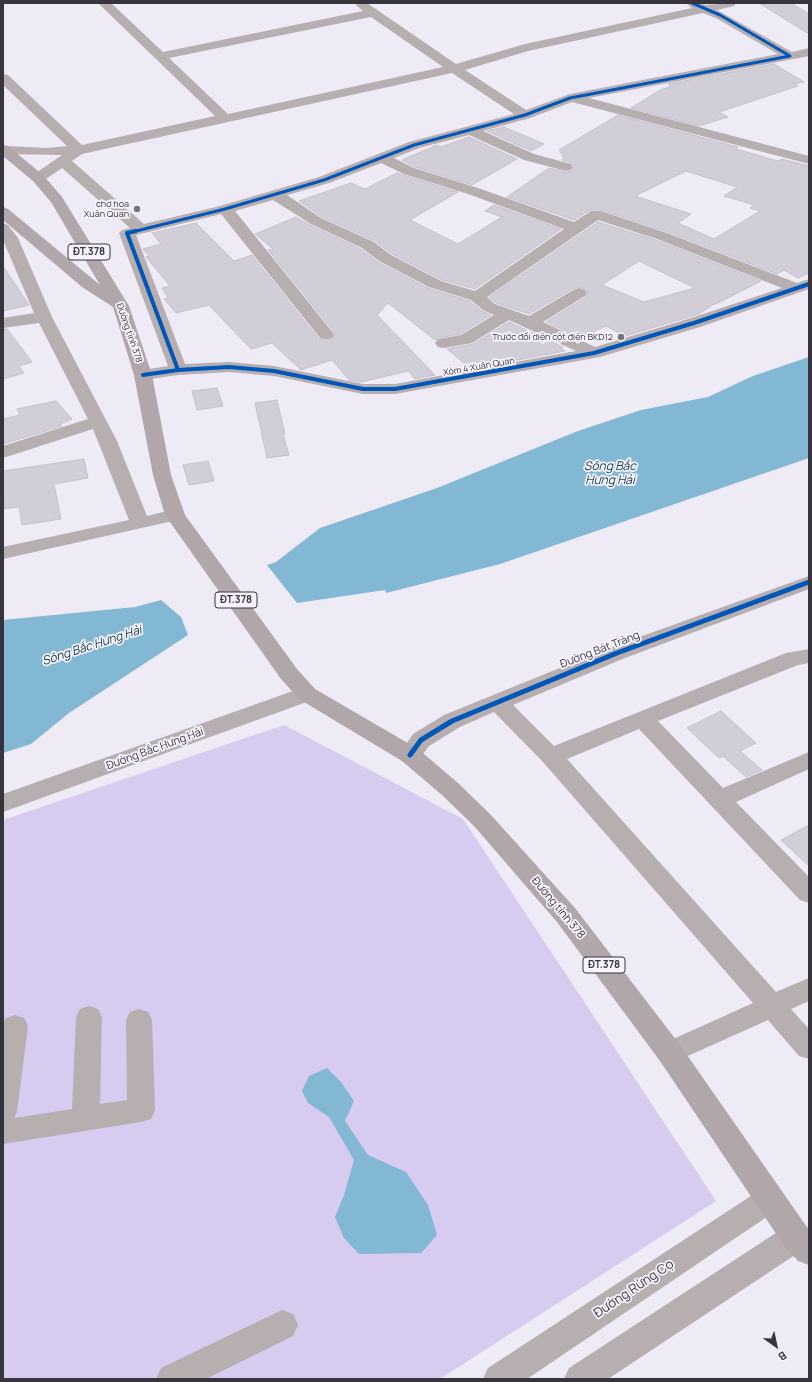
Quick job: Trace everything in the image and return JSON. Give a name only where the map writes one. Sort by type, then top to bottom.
[{"type":"main road","name":"Đường tỉnh 378","points":[[4,150],[38,178],[66,213],[121,306],[143,375],[162,475],[179,520],[289,674],[307,694],[410,755],[482,820],[560,910],[670,1053],[770,1199]]},
{"type":"main road","points":[[3,212],[88,284],[121,306]]},
{"type":"main road","name":"ĐT.378","points":[[770,1199],[802,1244]]},
{"type":"street","points":[[104,3],[226,119]]},
{"type":"street","points":[[360,3],[454,69],[525,115]]},
{"type":"street","points":[[4,150],[48,152],[79,150],[454,69],[525,48],[697,6],[730,3]]},
{"type":"street","points":[[697,6],[720,15],[790,56]]},
{"type":"street","points":[[160,56],[374,13]]},
{"type":"street","points":[[178,370],[127,233],[226,209],[324,180],[414,145],[525,115],[570,98],[809,52]]},
{"type":"street","points":[[3,78],[79,150]]},
{"type":"street","points":[[570,98],[809,160]]},
{"type":"street","points":[[470,130],[529,157],[566,167]]},
{"type":"street","points":[[38,178],[79,150]]},
{"type":"street","points":[[383,158],[409,171],[473,191],[576,228]]},
{"type":"street","points":[[63,160],[140,229]]},
{"type":"street","points":[[274,194],[316,221],[368,245],[385,258],[399,266],[435,284],[477,297],[489,307],[530,324],[594,354]]},
{"type":"street","points":[[226,209],[326,334]]},
{"type":"street","points":[[477,297],[596,214],[803,286]]},
{"type":"street","points":[[5,235],[44,316],[108,441],[140,524]]},
{"type":"street","name":"Xóm 4 Xuân Quan","points":[[143,375],[178,370],[229,367],[274,371],[363,389],[395,389],[594,354],[651,337],[803,286]]},
{"type":"street","points":[[530,324],[579,293]]},
{"type":"street","points":[[444,343],[466,338],[507,314]]},
{"type":"street","points":[[3,323],[44,316]]},
{"type":"street","points":[[3,452],[98,422]]},
{"type":"street","points":[[3,553],[140,524],[179,520]]},
{"type":"street","name":"Đường Bát Tràng","points":[[410,755],[422,740],[433,731],[452,721],[617,653],[809,582]]},
{"type":"street","points":[[784,592],[809,598]]},
{"type":"street","points":[[551,756],[642,718],[794,658],[809,656]]},
{"type":"street","name":"Đường Bắc Hưng Hải","points":[[3,803],[307,694]]},
{"type":"street","points":[[497,702],[551,756],[809,1048]]},
{"type":"street","points":[[642,718],[720,800],[804,880]]},
{"type":"street","points":[[720,800],[809,760]]},
{"type":"street","points":[[670,1053],[809,989]]},
{"type":"street","points":[[86,1119],[88,1017]]},
{"type":"street","points":[[3,1132],[141,1110],[139,1020]]},
{"type":"street","points":[[3,1112],[15,1026]]},
{"type":"street","name":"Đường Rừng Cọ","points":[[499,1379],[770,1199]]},
{"type":"street","points":[[580,1379],[802,1244]]},
{"type":"street","points":[[172,1379],[282,1325]]},
{"type":"shaded area","points":[[284,725],[463,819],[716,1201],[440,1379],[3,1379],[3,820]]},
{"type":"water","name":"Sông Bắc Hưng Hải","points":[[809,357],[809,458],[500,564],[386,593],[385,590],[297,603],[267,565],[276,562],[320,528],[437,488],[578,431],[641,410],[708,397],[753,376]]},
{"type":"water","name":"Sông Bắc Hưng Hải","points":[[161,600],[181,617],[188,635],[69,713],[31,744],[3,753],[3,620],[135,607]]},
{"type":"water","points":[[327,1068],[341,1082],[354,1101],[345,1121],[368,1155],[406,1172],[428,1205],[437,1235],[421,1253],[359,1254],[344,1238],[335,1217],[344,1195],[354,1160],[329,1117],[308,1103],[302,1091],[309,1076]]},
{"type":"building","points":[[759,3],[791,3],[809,14],[809,34]]},
{"type":"building","points":[[774,64],[804,82],[794,84],[798,86],[719,112],[728,117],[699,126],[631,108],[662,89],[671,87],[668,84]]},
{"type":"building","points":[[618,115],[738,147],[736,149],[778,161],[782,159],[809,166],[809,273],[798,278],[784,270],[777,274],[668,232],[601,210],[590,210],[574,220],[507,197],[549,168],[566,172],[572,171],[574,166],[571,163],[562,160],[564,158],[559,150]],"holes":[[[686,171],[737,187],[724,196],[754,205],[750,208],[760,211],[714,239],[678,223],[691,214],[635,196]]]},
{"type":"building","points":[[504,127],[544,144],[531,151],[487,131]]},
{"type":"building","points":[[469,137],[517,159],[472,185],[415,167],[402,160],[437,145],[441,147]]},
{"type":"building","points":[[397,173],[458,192],[410,220],[458,244],[502,217],[485,211],[494,205],[561,229],[475,289],[442,280],[392,254],[375,241],[322,217],[299,201],[351,183],[365,189]]},
{"type":"building","points":[[296,217],[361,249],[378,262],[428,288],[470,301],[482,311],[491,315],[460,334],[438,338],[435,340],[388,303],[377,315],[435,375],[415,379],[408,371],[361,382],[349,380],[332,360],[301,370],[272,343],[251,349],[209,305],[176,313],[164,299],[168,298],[162,288],[170,286],[146,257],[149,256],[143,249],[161,244],[152,233],[196,223],[234,261],[252,255],[319,339],[332,339],[335,333],[268,250],[273,249],[255,234]]},
{"type":"building","points":[[598,222],[656,240],[761,281],[714,304],[699,314],[625,336],[606,326],[580,338],[546,322],[586,297],[588,292],[579,287],[572,289],[529,314],[496,303],[489,297]],"holes":[[[639,261],[695,288],[644,302],[602,285]]]},
{"type":"building","points":[[3,266],[29,305],[3,311]]},
{"type":"building","points":[[509,322],[563,347],[561,348],[565,351],[507,362],[505,360],[471,369],[447,349],[473,344]]},
{"type":"building","points":[[3,329],[7,329],[32,362],[19,366],[24,373],[3,379]]},
{"type":"building","points":[[217,388],[223,406],[197,410],[192,391]]},
{"type":"building","points":[[277,400],[285,434],[283,434],[289,455],[267,458],[255,403]]},
{"type":"building","points":[[56,401],[72,419],[60,424],[62,426],[3,444],[3,419],[20,415],[17,409]]},
{"type":"building","points":[[84,459],[88,478],[54,484],[61,519],[22,525],[19,507],[4,509],[3,471]]},
{"type":"building","points":[[208,461],[214,481],[189,485],[183,465]]},
{"type":"building","points":[[721,711],[756,743],[740,751],[762,770],[746,777],[723,756],[719,758],[687,728]]},
{"type":"building","points":[[809,825],[809,866],[781,840]]},
{"type":"cycle path","points":[[178,370],[127,233],[225,209],[324,180],[414,145],[525,115],[570,98],[790,56],[720,15],[692,3]]},
{"type":"cycle path","points":[[143,375],[178,370],[229,367],[274,371],[363,389],[395,389],[594,353],[694,323],[809,284]]},
{"type":"cycle path","points":[[410,755],[421,740],[452,721],[617,653],[809,582]]},
{"type":"place","name":"chợ hoa Xuân Quan","points":[[137,209]]},
{"type":"place","name":"Trước đối diện cột điện BKD12","points":[[621,337]]}]
